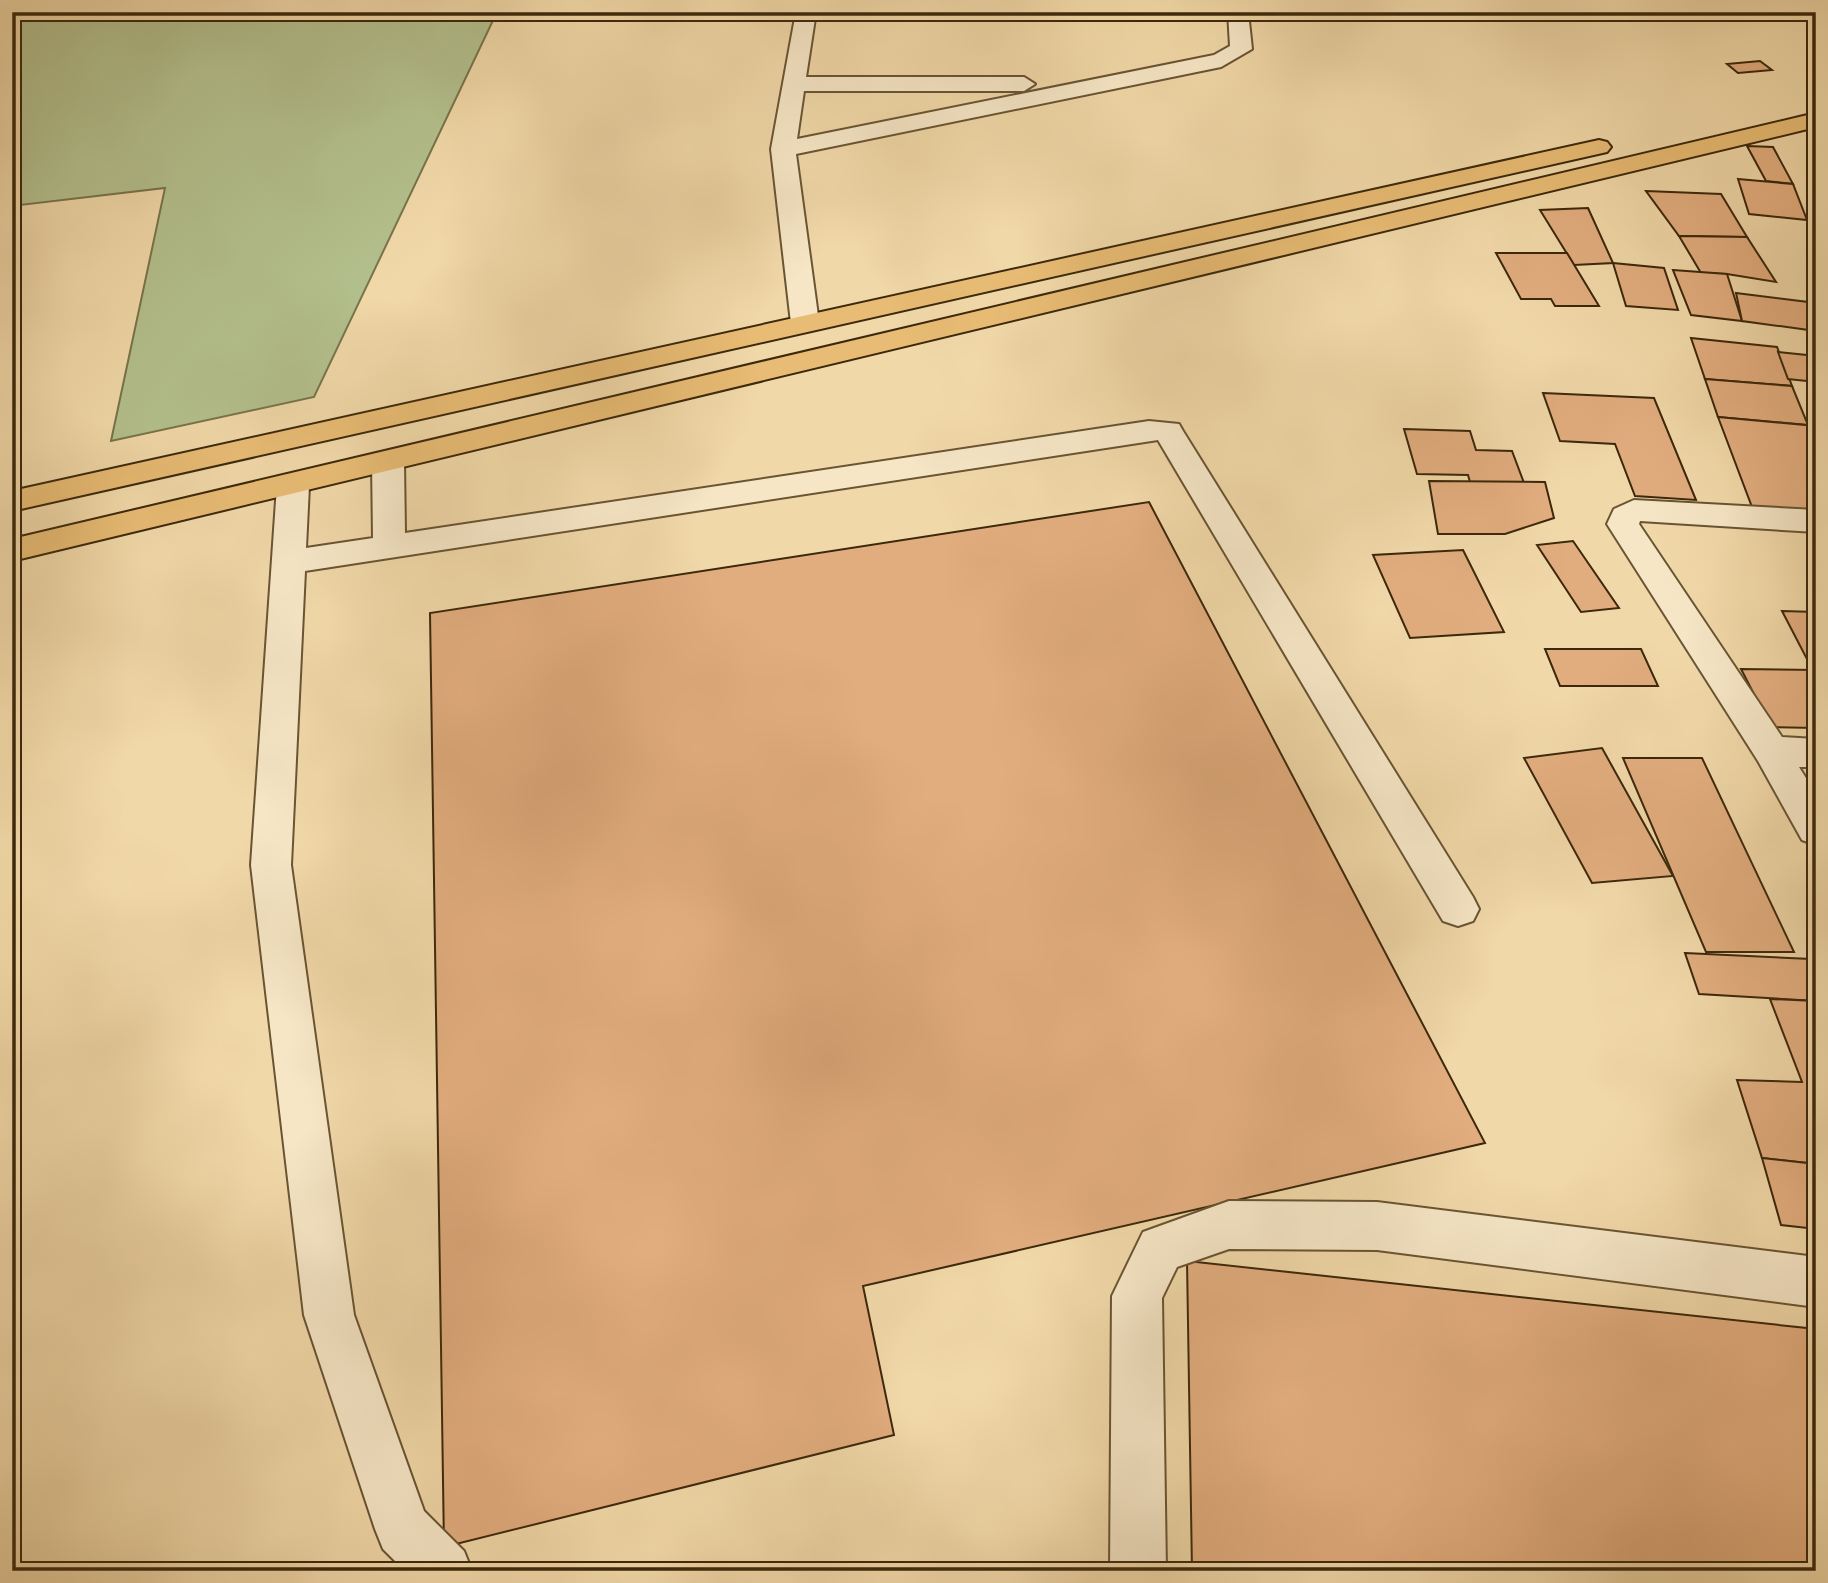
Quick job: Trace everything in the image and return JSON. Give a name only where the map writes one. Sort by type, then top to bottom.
[{"type":"main road","points":[[1668,133],[1816,98]]},
{"type":"main road","points":[[12,550],[293,486],[770,368],[1813,125]]},
{"type":"main road","points":[[12,501],[1627,141]]},
{"type":"street","points":[[805,323],[783,149],[806,12]]},
{"type":"street","points":[[783,149],[1233,55],[1241,49],[1238,12]]},
{"type":"street","points":[[796,84],[1014,83],[1057,92]]},
{"type":"street","points":[[289,562],[1157,429],[1168,431],[1458,909]]},
{"type":"street","points":[[387,461],[390,547]]},
{"type":"street","points":[[293,486],[271,865],[329,1315],[403,1529],[444,1571]]},
{"type":"street","points":[[1816,521],[1634,510],[1625,516],[1623,524],[1771,751],[1816,829]]},
{"type":"street","points":[[1771,751],[1816,754]]},
{"type":"street","points":[[1138,1571],[1137,1296],[1160,1249],[1229,1225],[1377,1226],[1816,1282]]},
{"type":"green space","points":[[12,12],[497,12],[314,397],[111,441],[165,188],[12,206]]},
{"type":"building","points":[[1760,61],[1772,70],[1738,73],[1727,64]]},
{"type":"building","points":[[1747,146],[1773,147],[1793,184],[1766,181]]},
{"type":"building","points":[[1738,179],[1793,184],[1807,220],[1749,214]]},
{"type":"building","points":[[1646,191],[1721,194],[1747,237],[1679,236]]},
{"type":"building","points":[[1588,208],[1613,263],[1574,265],[1540,210]]},
{"type":"building","points":[[1679,236],[1747,237],[1776,282],[1727,274],[1701,273]]},
{"type":"building","points":[[1496,253],[1567,253],[1599,306],[1555,306],[1551,299],[1521,299]]},
{"type":"building","points":[[1613,263],[1664,268],[1678,310],[1626,306]]},
{"type":"building","points":[[1673,270],[1727,274],[1742,321],[1691,315]]},
{"type":"building","points":[[1736,293],[1816,303],[1816,331],[1742,321]]},
{"type":"building","points":[[1691,338],[1777,347],[1792,386],[1705,379]]},
{"type":"building","points":[[1778,352],[1816,356],[1816,382],[1788,379]]},
{"type":"building","points":[[1705,379],[1792,386],[1808,425],[1718,417]]},
{"type":"building","points":[[1543,393],[1654,398],[1696,500],[1635,496],[1615,444],[1560,441]]},
{"type":"building","points":[[1718,417],[1816,426],[1816,512],[1752,507]]},
{"type":"building","points":[[1404,429],[1470,431],[1476,450],[1512,451],[1524,483],[1470,482],[1468,475],[1417,474]]},
{"type":"building","points":[[1429,481],[1545,482],[1554,518],[1505,534],[1438,534]]},
{"type":"building","points":[[1149,502],[1485,1143],[863,1286],[894,1435],[444,1547],[430,613]]},
{"type":"building","points":[[1573,541],[1619,608],[1581,612],[1537,545]]},
{"type":"building","points":[[1463,550],[1504,632],[1410,638],[1373,555]]},
{"type":"building","points":[[1782,611],[1816,612],[1816,663],[1809,663]]},
{"type":"building","points":[[1545,649],[1641,649],[1658,686],[1560,686]]},
{"type":"building","points":[[1741,669],[1816,670],[1816,728],[1771,727]]},
{"type":"building","points":[[1602,748],[1673,876],[1592,883],[1524,758]]},
{"type":"building","points":[[1623,758],[1702,758],[1794,952],[1706,952]]},
{"type":"building","points":[[1685,953],[1811,959],[1816,971],[1816,1001],[1699,994]]},
{"type":"building","points":[[1770,999],[1816,1001],[1816,1164],[1762,1158],[1737,1080],[1802,1082]]},
{"type":"building","points":[[1762,1158],[1816,1164],[1816,1229],[1781,1225]]},
{"type":"building","points":[[1187,1261],[1816,1329],[1816,1571],[1192,1571]]}]
